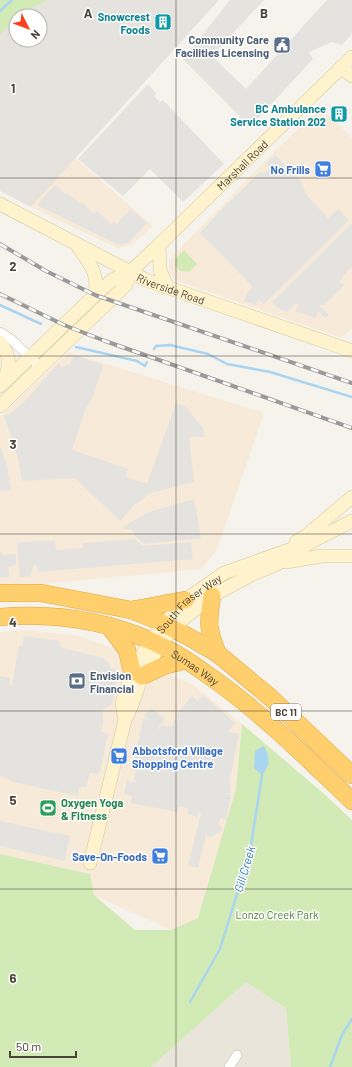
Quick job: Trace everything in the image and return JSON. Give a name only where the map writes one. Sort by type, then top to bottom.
[{"type":"highway","name":"Sumas Way","points":[[0,593],[41,593],[131,610],[163,636],[186,660],[230,690],[254,710],[352,801]]},
{"type":"highway","points":[[212,596],[208,625],[210,635],[218,654]]},
{"type":"highway","points":[[131,610],[185,600]]},
{"type":"highway","name":"Sumas Way","points":[[0,617],[23,615],[62,618],[163,636],[218,654],[270,698],[352,774]]},
{"type":"highway","points":[[109,626],[127,650],[137,674],[186,660]]},
{"type":"highway","points":[[163,636],[189,649],[220,670],[305,739],[352,774]]},
{"type":"main road","name":"Marshall Road","points":[[2,384],[95,295],[112,280],[131,271],[159,245],[352,57]]},
{"type":"main road","points":[[341,67],[352,76]]},
{"type":"main road","name":"Riverside Road","points":[[0,204],[146,280],[352,351]]},
{"type":"main road","points":[[77,245],[95,274],[95,295]]},
{"type":"main road","points":[[159,245],[160,270],[167,287]]},
{"type":"main road","name":"Marshall Road","points":[[0,406],[126,285],[131,271]]},
{"type":"main road","points":[[0,342],[9,356],[7,372],[2,384]]},
{"type":"main road","points":[[275,559],[307,535],[352,497]]},
{"type":"main road","name":"South Fraser Way","points":[[163,636],[212,596],[251,575],[275,559],[352,521]]},
{"type":"main road","points":[[275,559],[352,556]]},
{"type":"main road","name":"South Fraser Way","points":[[90,863],[125,720],[132,705],[137,674],[185,600],[224,573],[275,559]]},
{"type":"street","points":[[0,332],[11,339],[40,368]]},
{"type":"street","points":[[229,1067],[237,1056]]},
{"type":"shaded area","points":[[48,0],[219,0],[31,207],[0,191],[0,35],[8,26],[8,48],[48,48],[48,8],[31,8]]},
{"type":"shaded area","points":[[87,0],[101,0],[127,23],[97,54],[88,45],[77,45],[49,19],[53,15]]},
{"type":"shaded area","points":[[230,0],[264,0],[212,56],[246,89],[327,0],[352,0],[352,34],[342,45],[332,42],[309,52],[313,59],[250,127],[183,59]]},
{"type":"shaded area","points":[[148,84],[156,93],[154,96],[160,102],[163,100],[224,164],[183,202],[150,169],[123,196],[78,159]]},
{"type":"shaded area","points":[[321,107],[352,138],[352,328],[341,338],[177,281],[171,275],[169,268],[169,261],[176,252],[283,143]]},
{"type":"shaded area","points":[[275,155],[300,180],[307,196],[328,218],[338,209],[349,220],[264,304],[258,299],[256,305],[244,301],[247,294],[253,287],[200,233],[260,172],[264,173],[270,168],[266,163]]},
{"type":"shaded area","points":[[75,158],[153,226],[132,245],[117,248],[31,207]]},
{"type":"shaded area","points":[[55,185],[66,195],[67,193],[80,204],[81,202],[94,214],[97,211],[111,224],[114,222],[117,224],[130,209],[147,223],[128,243],[119,245],[37,205]]},
{"type":"shaded area","points":[[352,223],[352,267],[339,283],[345,284],[324,305],[319,305],[329,315],[325,318],[318,311],[315,318],[296,311],[298,305],[296,303],[287,312],[278,308],[272,302]]},
{"type":"shaded area","points":[[68,352],[264,413],[217,550],[201,569],[20,586],[0,586],[0,417]]},
{"type":"shaded area","points":[[74,355],[103,365],[91,401],[85,410],[72,450],[128,469],[126,477],[147,484],[176,403],[185,406],[203,428],[204,437],[189,437],[194,482],[151,493],[134,505],[120,521],[75,478],[22,481],[18,458],[4,416],[6,414],[8,416],[27,399],[59,363],[61,367],[70,364]]},
{"type":"shaded area","points":[[0,446],[7,466],[11,491],[0,492]]},
{"type":"shaded area","points":[[194,499],[201,538],[144,544],[135,536],[132,529],[124,529],[124,526],[149,512]]},
{"type":"shaded area","points":[[135,539],[142,546],[191,542],[193,559],[38,572],[36,564],[32,568],[31,576],[20,577],[17,543],[55,541],[56,550],[83,548],[83,543]]},
{"type":"shaded area","points":[[0,552],[4,555],[16,554],[16,565],[8,567],[10,577],[0,578]]},
{"type":"shaded area","name":"Abbotsford Village Shopping Centre","points":[[27,630],[79,636],[110,647],[195,686],[242,724],[236,789],[198,918],[171,930],[94,895],[90,874],[0,854],[0,632]]},
{"type":"shaded area","points":[[24,636],[60,641],[60,647],[103,658],[111,669],[119,671],[112,704],[103,711],[101,732],[108,734],[100,772],[98,774],[90,773],[86,787],[79,787],[78,796],[13,782],[10,779],[0,776],[0,676],[10,678],[9,685],[14,685],[12,684],[19,646],[22,646]]},
{"type":"shaded area","points":[[203,695],[235,723],[228,732],[239,734],[230,779],[231,793],[225,793],[231,795],[226,820],[221,818],[218,824],[223,829],[210,838],[206,834],[198,868],[188,866],[201,813],[199,811],[197,817],[187,814],[189,809],[179,806],[177,812],[131,803],[132,796],[124,794],[127,779],[130,782],[136,782],[134,778],[137,765],[140,765],[134,763],[143,719],[149,720],[144,716],[151,708],[164,718],[163,723],[159,725],[158,731],[161,725],[171,727],[170,733],[174,720],[179,721],[175,716],[192,696],[198,701]]},
{"type":"shaded area","points":[[0,821],[70,836],[65,861],[0,846]]},
{"type":"shaded area","points":[[246,982],[286,1008],[291,1067],[151,1067]]},
{"type":"green space","points":[[0,0],[48,0],[32,8],[8,8],[8,26],[0,35]]},
{"type":"green space","points":[[184,250],[197,264],[189,272],[180,271],[175,265],[175,259]]},
{"type":"green space","name":"Lonzo Creek Park","points":[[242,724],[323,793],[352,820],[352,1067],[291,1067],[286,1008],[246,982],[151,1067],[0,1067],[0,854],[90,874],[94,895],[135,930],[171,930],[198,918],[236,789]]},
{"type":"water","points":[[264,746],[269,761],[262,775],[254,768],[255,751]]},
{"type":"waterway","points":[[0,11],[12,0]]},
{"type":"waterway","points":[[0,305],[41,324]]},
{"type":"waterway","points":[[154,349],[156,346],[170,345],[208,354],[227,364],[270,372],[352,397]]},
{"type":"waterway","points":[[76,347],[137,361],[145,366],[147,362]]},
{"type":"waterway","name":"Gill Creek","points":[[190,1002],[220,949],[250,852],[262,775]]},
{"type":"waterway","points":[[330,1067],[342,1035],[352,1019]]},
{"type":"railway","points":[[0,244],[46,271],[95,295],[352,383]]},
{"type":"railway","points":[[0,294],[64,325],[105,341],[352,428]]},
{"type":"place","name":"Snowcrest Foods","points":[[163,22]]},
{"type":"place","name":"Community Care Facilities Licensing","points":[[282,45]]},
{"type":"place","name":"BC Ambulance Service Station 202","points":[[339,114]]},
{"type":"place","name":"No Frills","points":[[323,169]]},
{"type":"place","name":"Envision Financial","points":[[77,681]]},
{"type":"place","name":"Abbotsford Village Shopping Centre","points":[[119,756]]},
{"type":"place","name":"Oxygen Yoga & Fitness","points":[[48,808]]},
{"type":"place","name":"Save-On-Foods","points":[[160,856]]}]
